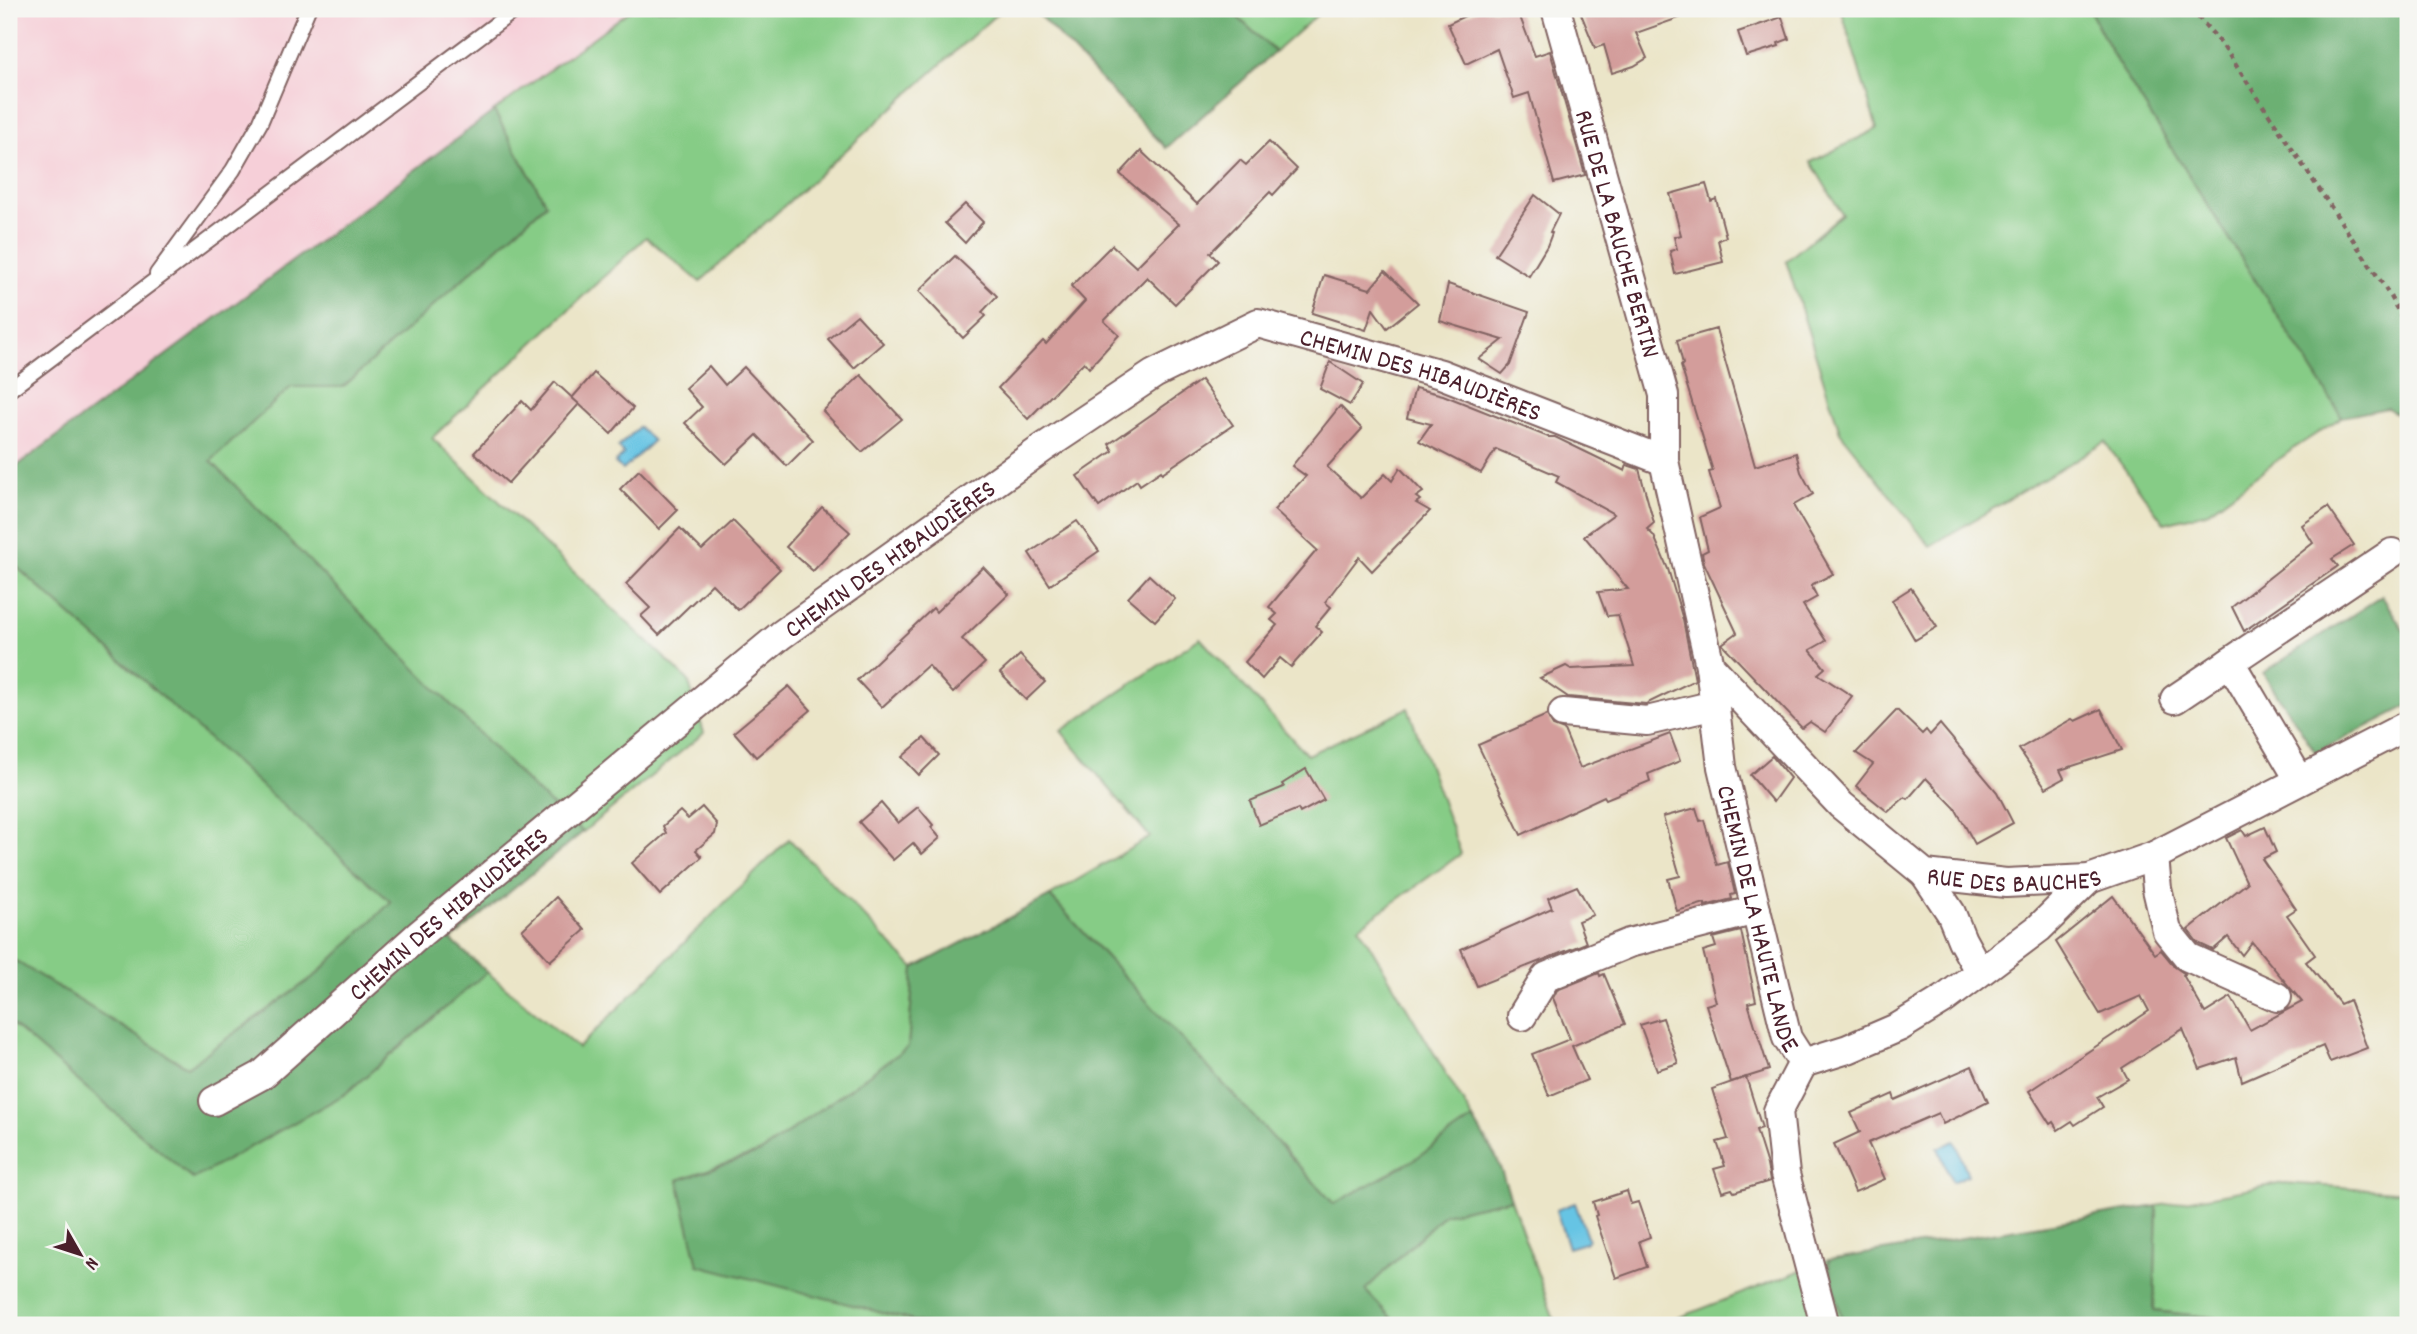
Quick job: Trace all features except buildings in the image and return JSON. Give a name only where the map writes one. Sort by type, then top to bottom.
[{"type":"street","name":"RUE DE LA BAUCHE BERTIN","points":[[1556,9],[1664,396],[1664,461]]},
{"type":"street","name":"CHEMIN DES HIBAUDIÈRES","points":[[214,1101],[262,1075],[421,933],[781,635],[1043,448],[1154,374],[1258,323],[1441,374],[1664,461]]},
{"type":"street","points":[[1664,461],[1710,666]]},
{"type":"street","points":[[2175,699],[2392,553]]},
{"type":"street","points":[[2230,662],[2299,779]]},
{"type":"street","name":"CHEMIN DE LA HAUTE LANDE","points":[[1710,666],[1722,767],[1787,1038],[1803,1063],[1778,1111],[1785,1174],[1825,1325]]},
{"type":"street","name":"RUE DES BAUCHES","points":[[1710,666],[1841,805],[1925,874],[2006,883],[2089,879],[2154,856],[2408,725]]},
{"type":"street","points":[[1563,713],[1647,721],[1714,705]]},
{"type":"street","points":[[2154,856],[2157,889],[2168,931],[2189,957],[2277,997]]},
{"type":"street","points":[[1925,874],[1951,913],[1979,971]]},
{"type":"street","points":[[1803,1063],[1848,1049],[1899,1027],[1943,1000],[2039,928],[2089,879]]},
{"type":"street","points":[[1522,1016],[1546,977],[1629,943],[1756,910]]},
{"type":"lane","points":[[147,288],[233,170],[260,123],[308,9]]},
{"type":"lane","points":[[9,390],[516,9]]},
{"type":"path","points":[[2191,9],[2221,43],[2384,286],[2408,328]]},
{"type":"shaded area","points":[[9,9],[632,9],[9,472]]},
{"type":"green space","points":[[632,9],[1002,9],[700,282],[646,237],[432,438],[688,680],[704,733],[583,832],[538,793],[210,461],[291,387],[343,387],[546,204],[494,111]]},
{"type":"green space","points":[[1033,9],[1229,9],[1275,52],[1166,148]]},
{"type":"green space","points":[[1229,9],[1310,9],[1317,15],[1275,52]]},
{"type":"green space","points":[[1841,9],[2089,9],[2117,62],[2342,417],[2293,449],[2206,513],[2164,523],[2105,442],[1930,546],[1840,432],[1786,261],[1842,214],[1811,162],[1877,129]]},
{"type":"green space","points":[[2089,9],[2408,9],[2408,420],[2387,408],[2342,417],[2117,62]]},
{"type":"green space","points":[[494,111],[546,204],[343,387],[291,387],[211,461],[538,793],[583,832],[451,940],[487,972],[345,1094],[193,1179],[9,1022],[9,957],[187,1067],[316,975],[391,902],[9,560],[9,472]]},
{"type":"green space","points":[[9,560],[392,902],[316,975],[187,1067],[9,957]]},
{"type":"green space","points":[[2382,596],[2408,637],[2408,706],[2316,753],[2263,673]]},
{"type":"green space","points":[[1200,638],[1307,755],[1408,708],[1461,854],[1359,927],[1473,1119],[1415,1159],[1334,1204],[1050,896],[1150,837],[1061,731]]},
{"type":"green space","points":[[789,839],[914,968],[908,1047],[761,1152],[678,1180],[698,1264],[929,1325],[9,1325],[9,1022],[193,1179],[345,1094],[487,972],[578,1048]]},
{"type":"green space","points":[[1050,896],[1334,1204],[1415,1159],[1473,1119],[1497,1159],[1511,1199],[1444,1214],[1365,1290],[1398,1325],[929,1325],[698,1265],[678,1180],[761,1152],[908,1047],[914,968]]},
{"type":"green space","points":[[2284,1183],[2408,1192],[2408,1325],[2266,1325],[2154,1311],[2157,1206]]},
{"type":"green space","points":[[1511,1199],[1556,1325],[1398,1325],[1365,1290],[1444,1214]]},
{"type":"green space","points":[[2157,1206],[2154,1311],[2266,1325],[1843,1325],[1828,1260]]},
{"type":"green space","points":[[1828,1260],[1843,1325],[1660,1325]]},
{"type":"water","points":[[639,427],[653,441],[623,470],[615,463],[624,454],[618,447]]},
{"type":"water","points":[[1955,1141],[1968,1175],[1952,1182],[1938,1148]]},
{"type":"water","points":[[1575,1203],[1588,1239],[1585,1243],[1568,1248],[1556,1210]]}]
